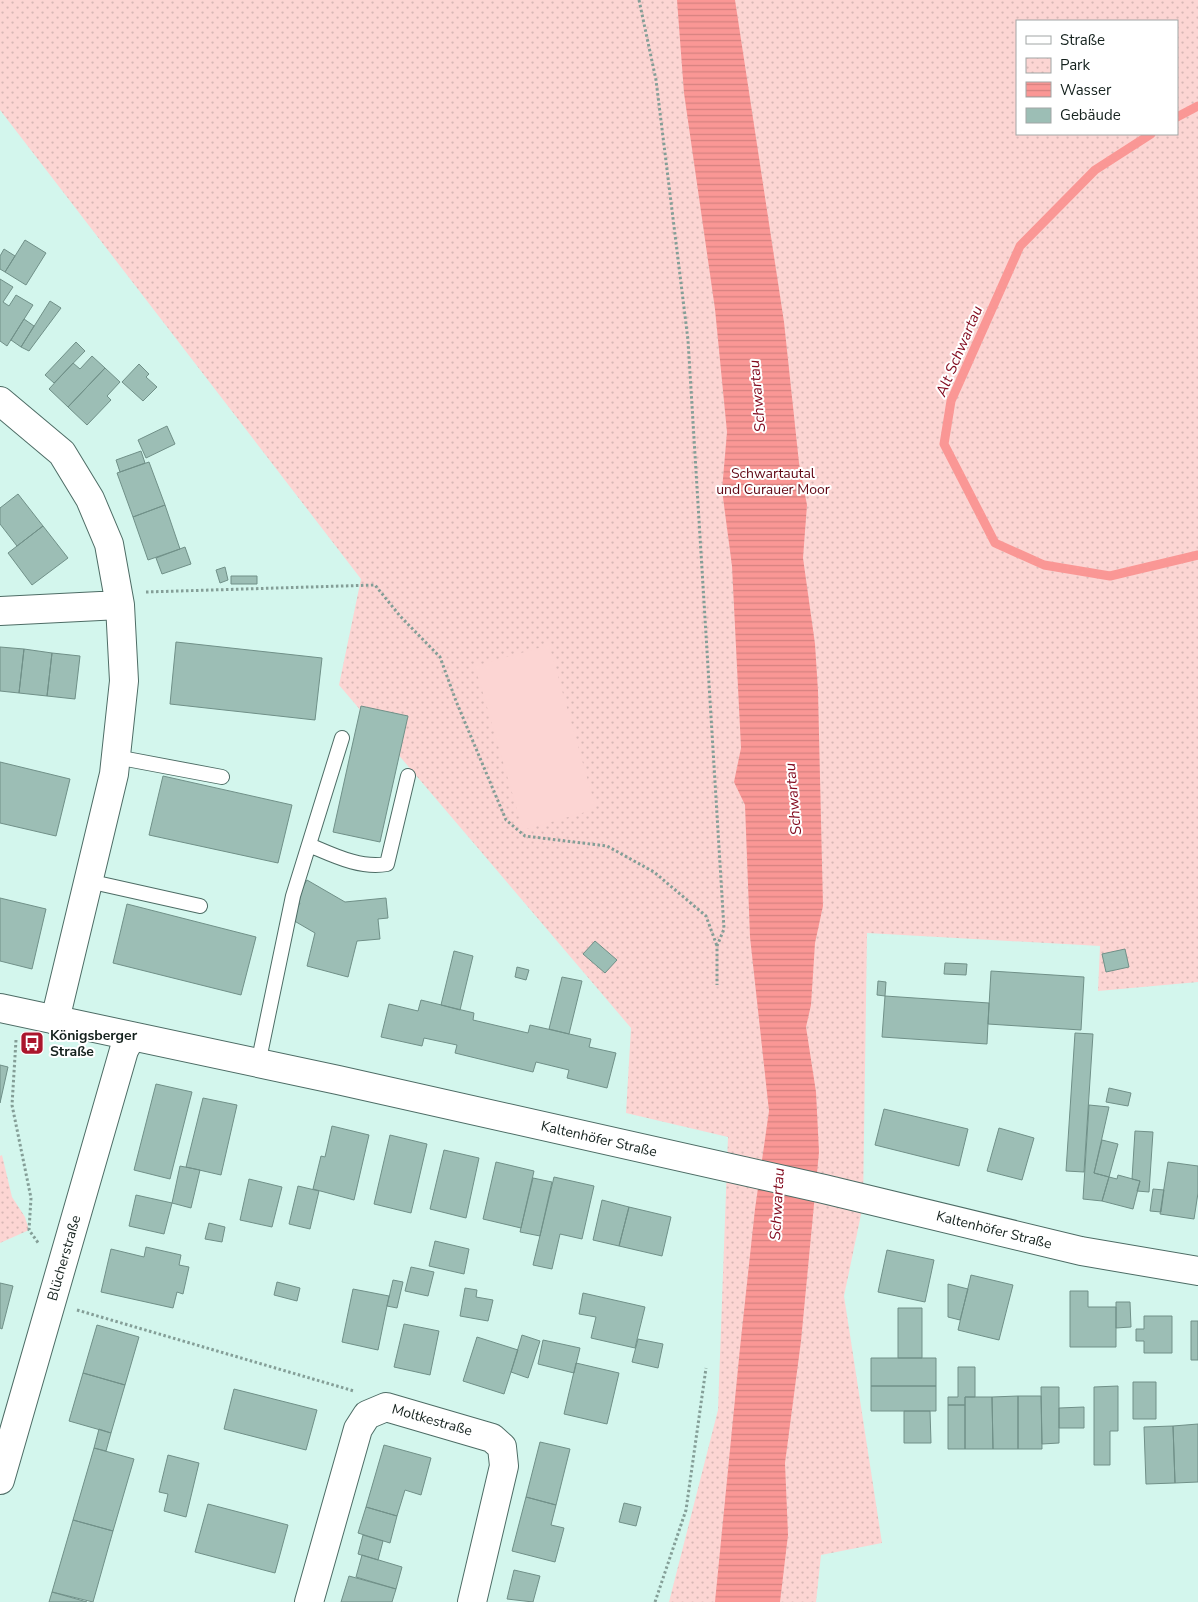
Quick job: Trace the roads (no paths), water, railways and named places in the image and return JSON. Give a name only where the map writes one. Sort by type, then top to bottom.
[{"type":"street","points":[[0,401],[62,453],[90,498],[109,544],[120,605],[124,681],[114,774],[55,1020]]},
{"type":"street","points":[[0,612],[120,605]]},
{"type":"street","name":"Kaltenhöfer Straße","points":[[9,1010],[824,1189],[1081,1251],[1198,1271]]},
{"type":"street","name":"Blücherstraße","points":[[0,1480],[4,1446],[51,1303],[124,1050],[131,1038]]},
{"type":"street","name":"Moltkestraße","points":[[309,1602],[358,1429],[367,1416],[386,1407],[492,1438],[502,1447],[504,1466],[472,1602]]},
{"type":"lane","points":[[258,1064],[293,896],[342,738]]},
{"type":"lane","points":[[116,757],[222,777]]},
{"type":"lane","points":[[309,845],[344,859],[376,866],[387,864],[408,776]]},
{"type":"lane","points":[[88,881],[200,906]]},
{"type":"water","name":"Schwartau","points":[[677,0],[735,0],[784,322],[799,463],[807,505],[803,558],[815,644],[818,691],[823,906],[815,943],[811,1005],[806,1027],[816,1092],[819,1152],[801,1341],[785,1463],[788,1535],[780,1602],[715,1602],[755,1209],[769,1111],[750,937],[745,805],[734,782],[741,748],[732,566],[722,490],[727,432],[715,309],[684,93]]},
{"type":"waterway","name":"Alt Schwartau","points":[[1178,116],[1198,106]]},
{"type":"waterway","name":"Alt Schwartau","points":[[1149,135],[1095,170],[1020,246],[951,401],[944,444],[995,543],[1044,565],[1110,576],[1198,555]]},
{"type":"place","name":"Königsberger Straße","points":[[32,1043]]},
{"type":"park label","name":"Schwartautal und Curauer Moor","points":[[773,482]]}]
